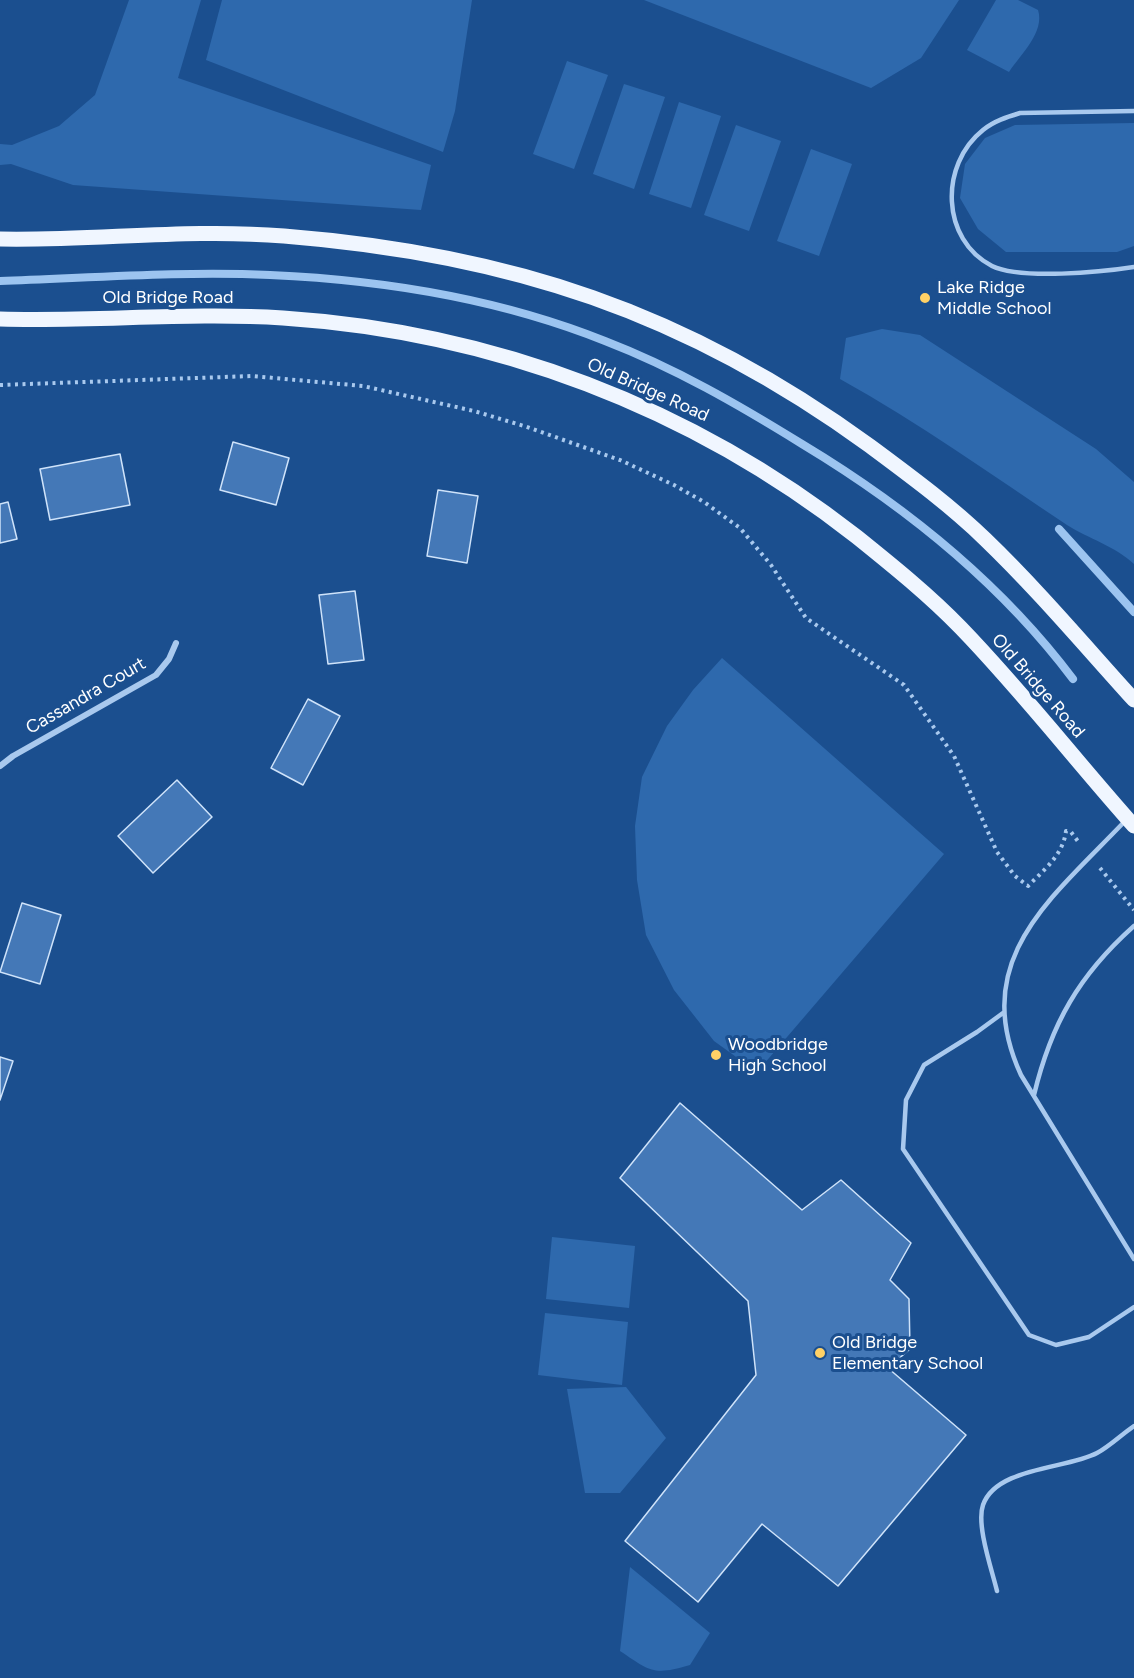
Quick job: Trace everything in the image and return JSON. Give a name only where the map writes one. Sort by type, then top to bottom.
[{"type":"main road","points":[[0,239],[209,234],[280,235],[368,244],[469,261],[545,280],[620,306],[693,337],[754,370],[836,422],[914,479],[983,537],[1039,593],[1134,700]]},
{"type":"main road","name":"Old Bridge Road","points":[[0,319],[187,315],[284,318],[380,328],[453,341],[532,363],[609,391],[684,425],[741,457],[823,511],[901,572],[962,628],[1131,823]]},
{"type":"street","name":"Cassandra Court","points":[[0,766],[156,675],[169,659],[176,643]]},
{"type":"lane","points":[[1134,111],[1020,113],[1002,118],[982,130],[966,148],[956,169],[951,195],[952,217],[960,237],[974,253],[999,268],[1051,274],[1134,267]]},
{"type":"lane","points":[[1131,823],[1059,891],[1021,939],[1005,984],[1003,1013],[1009,1048],[1021,1075],[1134,1259]]},
{"type":"lane","points":[[1034,1095],[1042,1062],[1058,1022],[1078,986],[1105,952],[1134,926]]},
{"type":"lane","points":[[1003,1013],[924,1065],[906,1100],[903,1149],[1029,1335],[1056,1345],[1089,1336],[1134,1307]]},
{"type":"lane","points":[[997,1591],[983,1529],[983,1505],[999,1485],[1023,1474],[1096,1453],[1134,1426]]},
{"type":"path","points":[[0,385],[252,376],[318,380],[385,390],[474,411],[620,460],[704,502],[740,528],[771,565],[806,618],[904,686],[954,756],[998,852],[1023,882],[1028,886],[1048,867],[1060,851],[1066,831],[1071,832]]},
{"type":"shaded area","points":[[129,0],[201,0],[178,78],[431,165],[421,210],[73,185],[11,164],[0,165],[0,144],[12,145],[59,126],[95,95]]},
{"type":"shaded area","points":[[222,0],[472,0],[455,111],[443,152],[206,60]]},
{"type":"shaded area","points":[[644,0],[959,0],[921,58],[871,88]]},
{"type":"shaded area","points":[[996,0],[1018,0],[1038,10],[1039,18],[1035,35],[1009,72],[967,50]]},
{"type":"shaded area","points":[[567,61],[608,75],[574,169],[533,154]]},
{"type":"shaded area","points":[[624,84],[665,97],[634,189],[593,174]]},
{"type":"shaded area","points":[[679,102],[721,116],[691,208],[649,194]]},
{"type":"shaded area","points":[[1134,123],[1134,246],[1117,252],[1006,252],[978,229],[960,198],[965,164],[985,138],[1015,125]]},
{"type":"shaded area","points":[[736,125],[781,141],[749,231],[704,215]]},
{"type":"shaded area","points":[[811,149],[852,164],[819,256],[777,241]]},
{"type":"shaded area","points":[[882,329],[920,335],[1096,449],[1134,482],[1134,564],[1119,552],[1067,525],[927,431],[840,379],[846,338]]},
{"type":"shaded area","points":[[722,658],[944,854],[757,1072],[714,1041],[674,990],[646,935],[637,880],[635,826],[642,777],[667,726],[693,690]]},
{"type":"shaded area","points":[[552,1237],[635,1246],[629,1308],[546,1299]]},
{"type":"shaded area","points":[[545,1313],[628,1322],[622,1385],[538,1375]]},
{"type":"shaded area","points":[[626,1387],[666,1438],[620,1493],[585,1493],[567,1389]]},
{"type":"shaded area","points":[[630,1567],[710,1633],[690,1665],[668,1670],[652,1670],[620,1651]]},
{"type":"building","points":[[233,442],[289,458],[276,505],[220,490]]},
{"type":"building","points":[[120,454],[130,505],[50,520],[40,469]]},
{"type":"building","points":[[438,490],[478,496],[467,563],[427,556]]},
{"type":"building","points":[[8,502],[17,539],[0,543],[0,504]]},
{"type":"building","points":[[355,591],[364,660],[328,664],[319,595]]},
{"type":"building","points":[[308,699],[340,716],[303,785],[271,768]]},
{"type":"building","points":[[177,780],[212,817],[153,873],[118,836]]},
{"type":"building","points":[[22,903],[61,915],[40,984],[0,972]]},
{"type":"building","points":[[0,1057],[13,1061],[0,1100]]},
{"type":"building","points":[[680,1103],[802,1210],[841,1180],[911,1243],[890,1280],[909,1299],[910,1349],[888,1368],[966,1435],[838,1586],[762,1524],[698,1602],[625,1541],[756,1375],[748,1301],[620,1178]]},
{"type":"waterway","points":[[0,281],[203,274],[313,278],[441,294],[565,326],[656,363],[730,401],[878,493],[949,548],[982,578],[1045,644],[1073,679]]},
{"type":"waterway","points":[[1059,529],[1134,612]]},
{"type":"place","name":"Lake Ridge Middle School","points":[[925,298]]},
{"type":"place","name":"Woodbridge High School","points":[[716,1055]]},
{"type":"place","name":"Old Bridge Elementary School","points":[[820,1353]]}]
